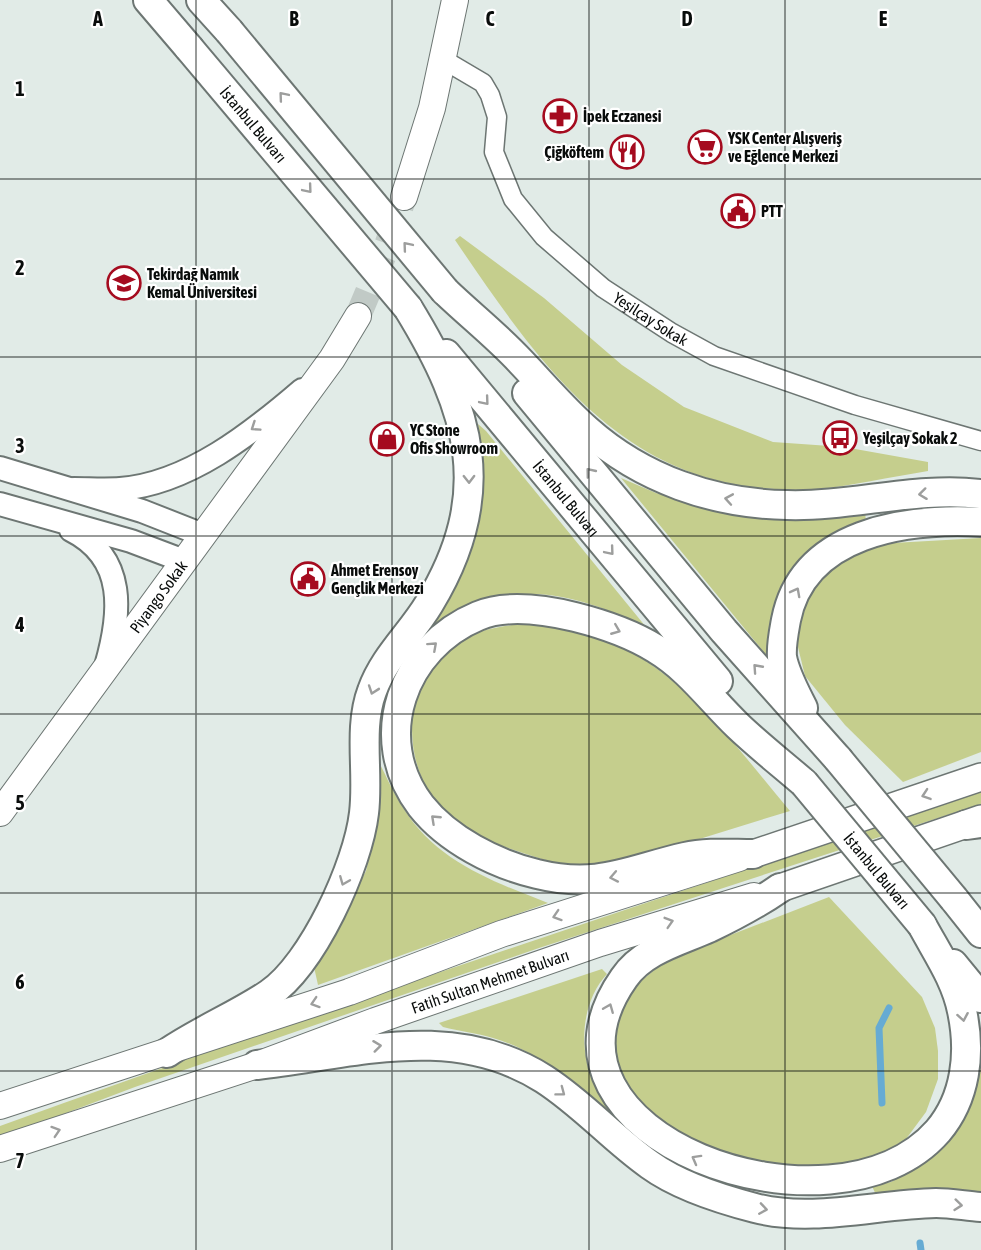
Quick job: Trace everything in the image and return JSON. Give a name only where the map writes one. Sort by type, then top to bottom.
[{"type":"highway","name":"İstanbul Bulvarı","points":[[148,0],[408,308],[981,998]]},
{"type":"highway","points":[[201,0],[445,291],[630,520],[724,631],[838,759],[981,933]]},
{"type":"highway","points":[[445,291],[520,361],[587,430],[628,461],[658,477],[724,498],[786,505],[844,503],[942,492],[981,494]]},
{"type":"highway","points":[[167,1053],[199,1032],[270,993],[293,970],[320,931],[354,857],[364,813],[367,717],[371,692],[382,668],[438,589],[458,548],[466,515],[470,480],[460,411],[434,351],[408,308]]},
{"type":"highway","points":[[838,759],[803,709],[782,656],[789,604],[798,586],[814,565],[836,547],[863,536],[910,524],[981,522]]},
{"type":"highway","points":[[753,854],[708,854],[685,857],[616,877],[590,881],[564,880],[534,873],[478,851],[458,839],[421,806],[399,761],[398,712],[404,687],[416,664],[432,645],[480,615],[529,610],[588,620],[635,638],[680,666],[737,725],[804,783]]},
{"type":"highway","points":[[780,888],[751,908],[638,962],[624,977],[603,1023],[601,1047],[604,1069],[624,1106],[643,1126],[682,1151],[702,1163],[737,1175],[811,1185],[848,1182],[881,1173],[908,1160],[928,1144],[946,1122],[959,1098],[965,1070],[966,1038],[962,1010],[952,981],[922,926]]},
{"type":"highway","points":[[954,899],[981,928]]},
{"type":"highway","points":[[257,1065],[389,1045],[421,1044],[457,1049],[494,1057],[543,1078],[652,1167],[689,1185],[757,1209],[811,1212],[938,1203],[981,1207]]},
{"type":"main road","points":[[404,197],[444,60],[455,0]]},
{"type":"main road","name":"Piyango Sokak","points":[[0,813],[332,359],[358,316]]},
{"type":"main road","points":[[0,1106],[349,992],[501,934],[753,854],[981,777]]},
{"type":"main road","name":"Fatih Sultan Mehmet Bulvarı","points":[[0,1149],[257,1065],[375,1021],[600,943],[780,888],[976,822]]},
{"type":"street","name":"Yeşilçay Sokak","points":[[444,60],[483,83],[490,95],[496,117],[494,152],[513,199],[544,237],[603,288],[672,333],[714,356],[855,405],[981,441]]},
{"type":"street","points":[[74,489],[122,489],[153,483],[179,473],[213,457],[276,412],[317,378]]},
{"type":"street","points":[[0,468],[74,489],[203,535]]},
{"type":"street","points":[[0,504],[131,541],[184,561]]},
{"type":"street","points":[[45,518],[84,536],[108,563],[115,580],[116,606],[105,669]]},
{"type":"green space","points":[[460,236],[544,298],[622,365],[684,407],[773,442],[844,447],[928,462],[928,471],[841,486],[793,491],[709,478],[662,460],[620,434],[582,401],[547,365],[514,325],[455,240]]},
{"type":"green space","points":[[478,424],[646,627],[613,612],[577,600],[541,594],[522,594],[496,599],[434,632],[427,625],[481,498],[482,462]]},
{"type":"green space","points":[[621,478],[656,493],[720,511],[865,511],[866,523],[816,548],[794,571],[780,596],[767,656]]},
{"type":"green space","points":[[981,538],[981,752],[903,782],[845,725],[805,676],[796,639],[808,587],[850,553],[893,543]]},
{"type":"green space","points":[[523,623],[569,626],[619,645],[648,663],[700,706],[790,811],[644,856],[614,863],[582,866],[551,862],[505,847],[468,829],[438,803],[426,787],[413,745],[412,716],[415,702],[433,667],[455,643],[476,633]]},
{"type":"green space","points":[[378,760],[404,809],[432,843],[449,856],[487,878],[548,903],[318,985],[314,967],[366,871],[376,826]]},
{"type":"green space","points":[[981,791],[981,804],[539,948],[135,1087],[0,1138],[0,1126],[122,1082],[489,955]]},
{"type":"green space","points":[[829,897],[922,997],[935,1028],[938,1051],[938,1079],[926,1112],[906,1139],[877,1157],[833,1168],[789,1170],[673,1138],[623,1081],[612,1046],[624,1005],[641,981],[658,967],[697,948]]},
{"type":"green space","points":[[602,969],[607,974],[592,997],[588,1011],[584,1039],[585,1053],[593,1080],[616,1121],[574,1084],[528,1052],[493,1038],[443,1027],[439,1023]]},
{"type":"green space","points":[[978,1034],[981,1038],[981,1194],[876,1195],[872,1186],[891,1182],[919,1166],[940,1146]]},
{"type":"waterway","points":[[882,1103],[879,1028],[889,1008]]},
{"type":"waterway","points":[[920,1243],[921,1250]]},
{"type":"tunnel","points":[[358,316],[384,254],[404,197]]},
{"type":"place","name":"İpek Eczanesi","points":[[560,116]]},
{"type":"place","name":"YSK Center Alışveriş ve Eğlence Merkezi","points":[[705,147]]},
{"type":"place","name":"Çiğköftem","points":[[627,152]]},
{"type":"place","name":"PTT","points":[[738,211]]},
{"type":"place","name":"Tekirdağ Namık Kemal Üniversitesi","points":[[124,283]]},
{"type":"place","name":"Yeşilçay Sokak 2","points":[[840,438]]},
{"type":"place","name":"YC Stone Ofis Showroom","points":[[387,439]]},
{"type":"place","name":"Ahmet Erensoy Gençlik Merkezi","points":[[308,579]]}]
